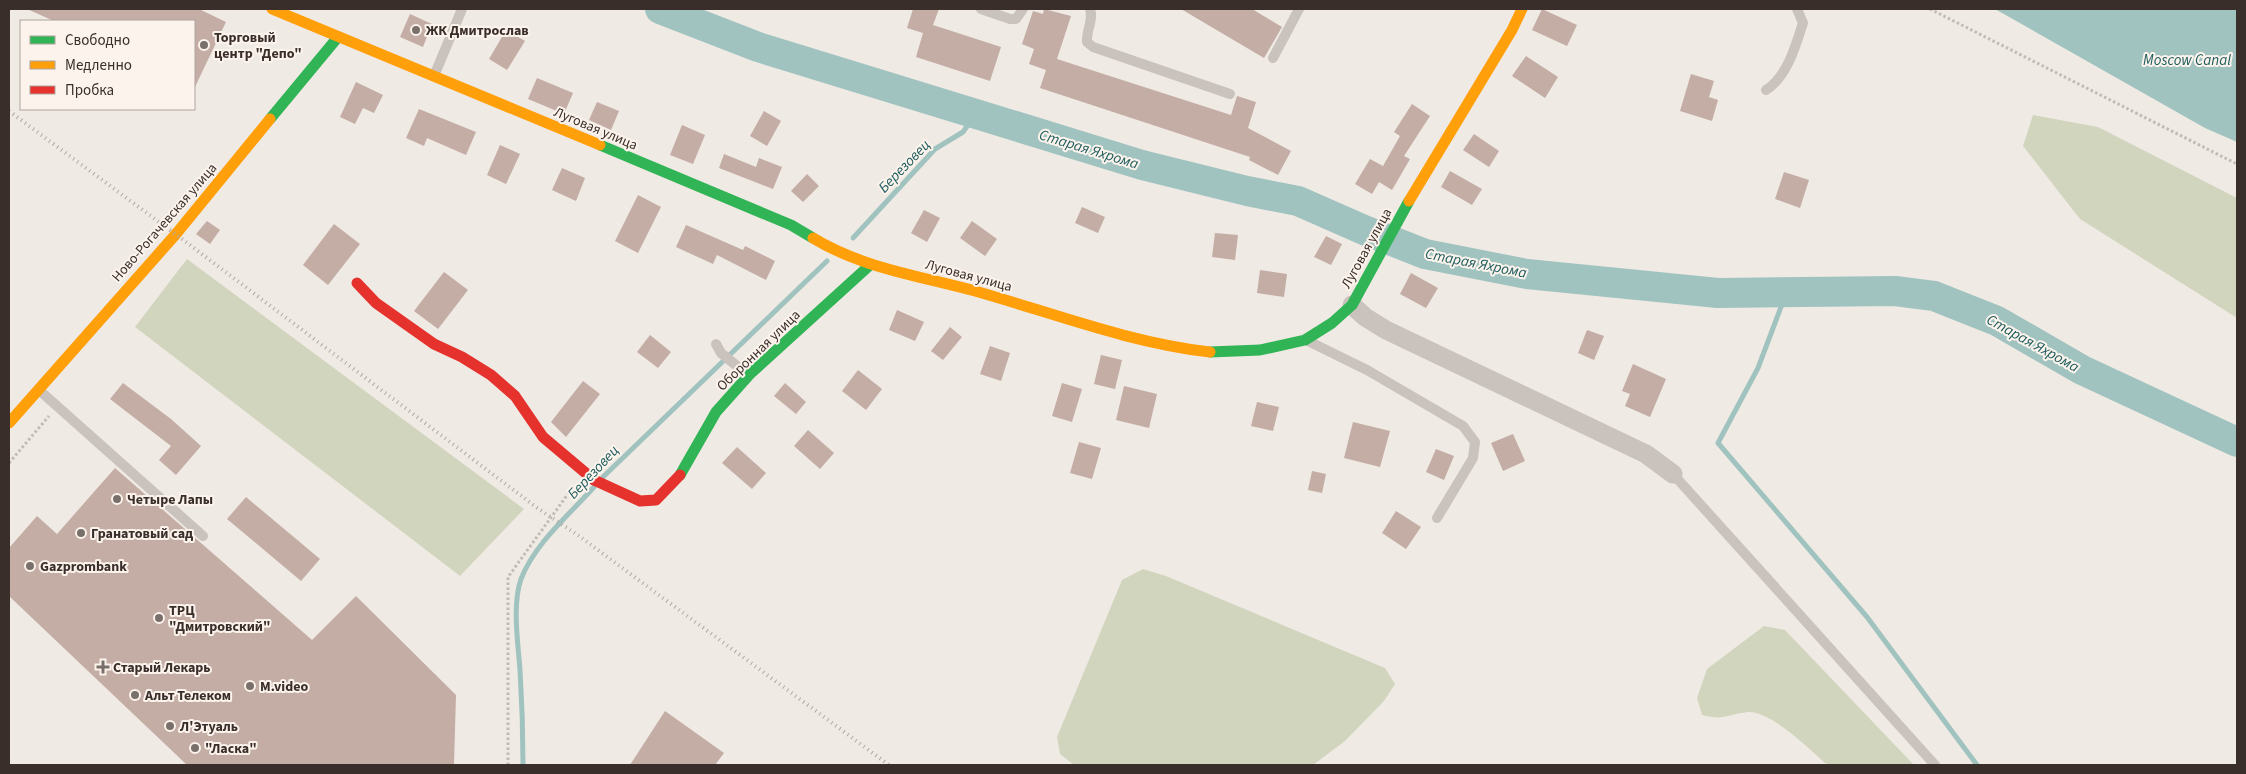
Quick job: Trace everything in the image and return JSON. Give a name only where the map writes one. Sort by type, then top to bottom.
[{"type":"street","name":"Луговая улица","points":[[276,10],[791,225],[829,248],[870,265],[974,291],[1171,348],[1216,353],[1260,350],[1305,340],[1332,323],[1352,305],[1368,279],[1400,216],[1512,30],[1522,9]]},
{"type":"street","name":"Ново-Рогачевская улица","points":[[9,423],[176,234],[338,37]]},
{"type":"street","name":"Оборонная улица","points":[[357,284],[376,303],[427,339],[491,375],[515,396],[543,437],[595,480],[640,501],[656,500],[678,479],[716,412],[749,375],[870,265]]},
{"type":"street","points":[[1352,305],[1365,317],[1386,330],[1646,454],[1673,474]]},
{"type":"lane","points":[[434,77],[462,9]]},
{"type":"lane","points":[[981,9],[1010,19],[1016,19],[1023,9]]},
{"type":"lane","points":[[1090,9],[1092,18],[1086,35],[1086,42],[1093,47],[1230,94]]},
{"type":"lane","points":[[1273,58],[1299,9]]},
{"type":"lane","points":[[1766,90],[1780,79],[1798,37],[1803,23],[1797,9]]},
{"type":"lane","points":[[1305,340],[1367,370],[1462,426],[1474,442],[1473,458],[1437,518]]},
{"type":"lane","points":[[718,348],[749,375]]},
{"type":"lane","points":[[38,389],[203,536]]},
{"type":"lane","points":[[1673,474],[1935,765]]},
{"type":"path","points":[[1930,9],[2237,164]]},
{"type":"path","points":[[9,463],[57,406]]},
{"type":"path","points":[[508,765],[508,577],[571,489],[595,480]]},
{"type":"green space","points":[[2033,115],[2098,127],[2237,198],[2237,318],[2080,219],[2023,146]]},
{"type":"green space","points":[[187,259],[524,509],[460,576],[135,327]]},
{"type":"green space","points":[[1143,569],[1166,576],[1385,668],[1395,684],[1384,701],[1345,741],[1313,765],[1074,765],[1060,754],[1057,737],[1122,580]]},
{"type":"green space","points":[[1764,626],[1785,630],[1914,765],[1831,765],[1825,763],[1778,724],[1757,713],[1748,712],[1721,717],[1702,715],[1697,698],[1707,669]]},
{"type":"water","name":"Moscow Canal","points":[[1995,9],[2237,9],[2237,142],[2205,128]]},
{"type":"building","name":"Торговый центр \"Депо\"","points":[[27,9],[199,9],[226,22],[195,87],[195,20],[52,20]]},
{"type":"building","points":[[913,9],[939,9],[933,25],[1001,47],[990,81],[916,57],[923,33],[907,28]]},
{"type":"building","points":[[1044,9],[1071,16],[1057,59],[1231,115],[1237,96],[1256,102],[1248,128],[1291,151],[1278,175],[1249,160],[1250,157],[1040,88],[1046,70],[1029,64],[1034,49],[1022,44],[1033,11],[1043,14]]},
{"type":"building","points":[[1181,9],[1252,9],[1282,27],[1264,58]]},
{"type":"building","points":[[1542,9],[1577,25],[1567,46],[1532,30]]},
{"type":"building","name":"ЖК Дмитрослав","points":[[410,14],[432,24],[423,47],[400,37]]},
{"type":"building","points":[[506,30],[525,41],[507,70],[489,59]]},
{"type":"building","points":[[1526,56],[1558,77],[1545,98],[1512,76]]},
{"type":"building","points":[[1691,74],[1714,81],[1709,97],[1718,100],[1712,121],[1680,111]]},
{"type":"building","points":[[537,78],[573,93],[564,114],[528,99]]},
{"type":"building","points":[[356,82],[383,95],[374,113],[363,108],[355,124],[340,117]]},
{"type":"building","points":[[597,102],[619,111],[611,130],[589,120]]},
{"type":"building","points":[[1412,104],[1430,116],[1404,156],[1410,159],[1392,190],[1379,182],[1372,194],[1355,184],[1370,159],[1383,166],[1400,136],[1394,132]]},
{"type":"building","points":[[419,109],[476,132],[466,155],[427,138],[424,146],[406,138]]},
{"type":"building","points":[[764,111],[781,121],[767,146],[750,136]]},
{"type":"building","points":[[682,125],[705,135],[693,164],[670,155]]},
{"type":"building","points":[[1474,134],[1499,151],[1489,167],[1463,150]]},
{"type":"building","points":[[500,145],[520,154],[506,184],[487,175]]},
{"type":"building","points":[[724,154],[756,167],[759,158],[782,167],[773,189],[719,168]]},
{"type":"building","points":[[562,168],[585,178],[576,201],[552,190]]},
{"type":"building","points":[[1450,171],[1482,189],[1472,205],[1441,187]]},
{"type":"building","points":[[1784,172],[1809,180],[1800,208],[1775,199]]},
{"type":"building","points":[[807,174],[819,186],[803,202],[791,191]]},
{"type":"building","points":[[638,195],[661,207],[638,253],[615,241]]},
{"type":"building","points":[[1082,207],[1105,217],[1098,233],[1075,223]]},
{"type":"building","points":[[924,210],[940,218],[927,242],[911,233]]},
{"type":"building","points":[[207,221],[220,230],[210,244],[196,234]]},
{"type":"building","points":[[972,221],[997,239],[985,256],[960,238]]},
{"type":"building","points":[[334,224],[360,244],[328,285],[303,265]]},
{"type":"building","points":[[686,225],[743,250],[745,246],[775,261],[766,280],[717,255],[713,264],[676,247]]},
{"type":"building","points":[[1215,233],[1238,235],[1235,260],[1212,257]]},
{"type":"building","points":[[1326,236],[1342,244],[1331,265],[1314,257]]},
{"type":"building","points":[[1260,270],[1287,274],[1284,297],[1257,293]]},
{"type":"building","points":[[444,272],[468,290],[438,329],[414,311]]},
{"type":"building","points":[[1411,273],[1438,288],[1426,308],[1400,294]]},
{"type":"building","points":[[897,310],[924,322],[915,341],[889,330]]},
{"type":"building","points":[[950,327],[962,337],[943,360],[931,351]]},
{"type":"building","points":[[1587,330],[1604,336],[1594,360],[1578,353]]},
{"type":"building","points":[[650,335],[671,352],[658,368],[637,352]]},
{"type":"building","points":[[990,346],[1010,353],[1001,381],[980,374]]},
{"type":"building","points":[[1101,355],[1122,360],[1115,389],[1094,384]]},
{"type":"building","points":[[1633,364],[1666,379],[1650,417],[1625,406],[1630,394],[1622,391]]},
{"type":"building","points":[[858,370],[882,389],[866,410],[842,391]]},
{"type":"building","points":[[583,381],[600,394],[566,437],[551,422]]},
{"type":"building","points":[[123,383],[171,419],[201,446],[176,475],[159,460],[171,446],[110,399]]},
{"type":"building","points":[[785,383],[806,402],[796,414],[774,396]]},
{"type":"building","points":[[1062,383],[1082,389],[1072,422],[1052,416]]},
{"type":"building","points":[[1124,386],[1157,394],[1149,428],[1116,420]]},
{"type":"building","points":[[1257,402],[1279,407],[1273,431],[1251,426]]},
{"type":"building","points":[[1353,422],[1390,431],[1380,467],[1344,458]]},
{"type":"building","points":[[808,430],[834,453],[820,469],[794,446]]},
{"type":"building","points":[[1513,434],[1525,461],[1503,471],[1491,443]]},
{"type":"building","points":[[1079,442],[1101,448],[1092,479],[1070,473]]},
{"type":"building","points":[[737,447],[766,473],[752,489],[722,463]]},
{"type":"building","points":[[1436,449],[1454,456],[1444,480],[1426,472]]},
{"type":"building","name":"ТРЦ \"Дмитровский\"","points":[[115,468],[312,640],[356,596],[456,695],[454,765],[187,765],[9,596],[9,548],[37,516],[57,534]]},
{"type":"building","points":[[1312,471],[1326,474],[1322,493],[1308,490]]},
{"type":"building","points":[[246,497],[320,559],[301,581],[227,519]]},
{"type":"building","points":[[1396,511],[1421,527],[1406,549],[1382,533]]},
{"type":"building","points":[[665,711],[724,753],[715,765],[630,765]]},
{"type":"waterway","name":"Старая Яхрома","points":[[660,9],[758,47],[1142,165],[1247,191],[1298,201],[1425,254],[1527,274],[1718,293],[1895,291],[1934,296],[1997,321],[2082,370],[2237,442]]},
{"type":"waterway","name":"Березовец","points":[[853,238],[935,149],[963,132],[968,125],[967,112]]},
{"type":"waterway","name":"Березовец","points":[[603,477],[827,261]]},
{"type":"waterway","points":[[1787,291],[1758,368],[1718,443],[1867,617],[1977,765]]},
{"type":"waterway","name":"Березовец","points":[[523,765],[523,729],[516,624],[518,589],[527,566],[535,553],[553,530],[594,487]]},
{"type":"railway","points":[[9,111],[186,242],[536,507],[579,536],[889,765]]},
{"type":"traffic: fast","points":[[270,119],[338,37]]},
{"type":"traffic: fast","points":[[600,145],[791,225],[813,238]]},
{"type":"traffic: fast","points":[[1210,352],[1260,350],[1305,340],[1332,323],[1352,305],[1409,201]]},
{"type":"traffic: fast","points":[[680,475],[716,412],[749,375],[870,265]]},
{"type":"traffic: slow","points":[[272,9],[600,145]]},
{"type":"traffic: slow","points":[[1409,201],[1512,30],[1522,9]]},
{"type":"traffic: slow","points":[[9,423],[176,234],[270,119]]},
{"type":"traffic: slow","points":[[813,238],[851,257],[871,264],[975,291],[1121,335],[1180,348],[1210,352]]},
{"type":"traffic: jam","points":[[357,283],[376,303],[434,344],[462,357],[491,375],[515,396],[543,437],[594,480],[640,501],[656,500],[680,475]]},
{"type":"place","name":"ЖК Дмитрослав","points":[[416,30]]},
{"type":"place","name":"Торговый центр \"Депо\"","points":[[204,45]]},
{"type":"place","name":"Четыре Лапы","points":[[117,499]]},
{"type":"place","name":"Гранатовый сад","points":[[81,533]]},
{"type":"place","name":"Gazprombank","points":[[30,566]]},
{"type":"place","name":"ТРЦ \"Дмитровский\"","points":[[159,618]]},
{"type":"place","name":"Старый Лекарь","points":[[103,667]]},
{"type":"place","name":"M.video","points":[[250,686]]},
{"type":"place","name":"Альт Телеком","points":[[135,695]]},
{"type":"place","name":"Л'Этуаль","points":[[170,726]]},
{"type":"place","name":"\"Ласка\"","points":[[195,748]]}]
